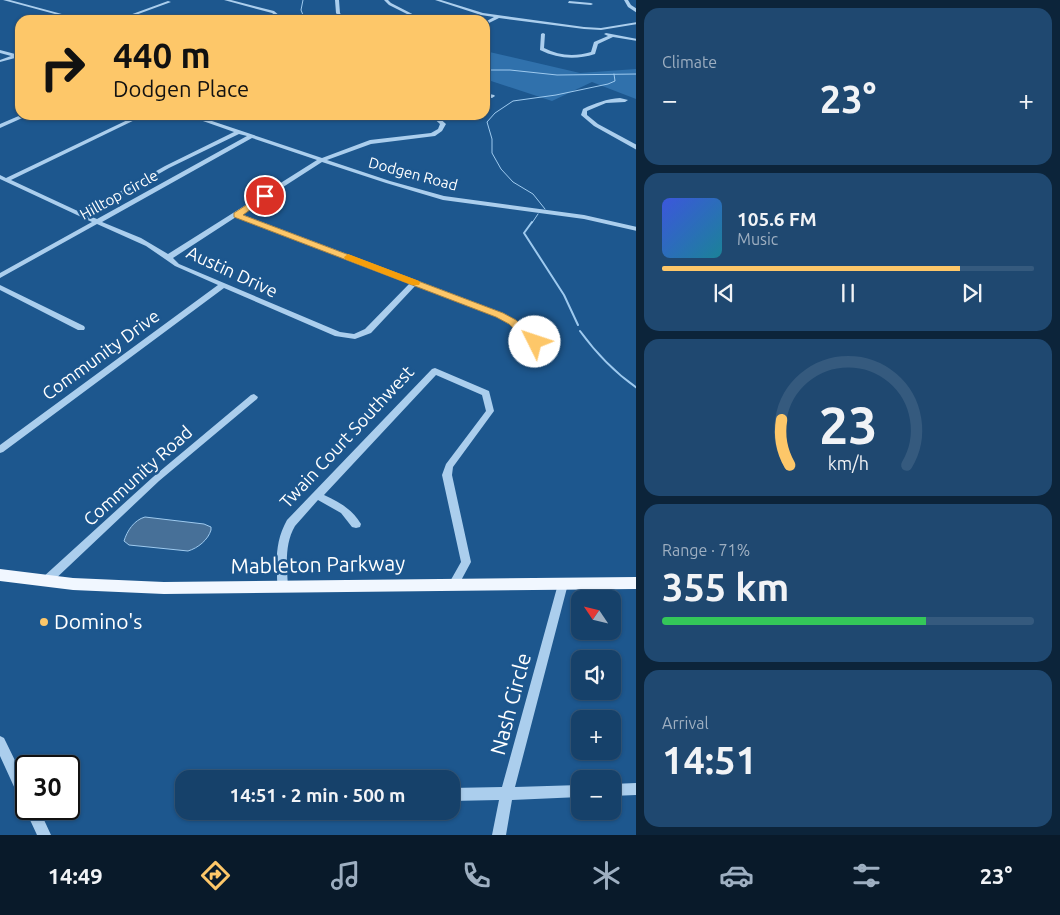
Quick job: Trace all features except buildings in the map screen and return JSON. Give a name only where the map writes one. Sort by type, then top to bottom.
[{"type":"main road","name":"Mableton Parkway","points":[[0,575],[104,586],[164,588],[636,583]]},
{"type":"street","points":[[5,0],[63,15]]},
{"type":"street","points":[[226,0],[273,12],[277,15]]},
{"type":"street","points":[[337,0],[339,15]]},
{"type":"street","points":[[386,0],[412,15]]},
{"type":"street","points":[[437,0],[465,10],[597,29],[636,23]]},
{"type":"street","points":[[626,0],[629,6],[636,12]]},
{"type":"street","points":[[131,15],[168,1]]},
{"type":"street","points":[[569,2],[592,4]]},
{"type":"street","points":[[490,21],[499,16]]},
{"type":"street","points":[[597,29],[611,36],[636,40]]},
{"type":"street","points":[[543,34],[542,50],[556,55],[576,57],[591,54],[596,43],[611,36]]},
{"type":"street","points":[[0,51],[15,56]]},
{"type":"street","points":[[0,61],[15,58]]},
{"type":"street","points":[[625,100],[620,99],[593,105],[585,110],[584,115],[636,148]]},
{"type":"street","points":[[0,126],[15,120]]},
{"type":"street","points":[[3,178],[131,120]]},
{"type":"street","name":"Dodgen Road","points":[[203,120],[443,198],[584,217],[636,229]]},
{"type":"street","points":[[169,258],[322,160],[370,142],[433,135],[440,130],[443,124],[439,120]]},
{"type":"street","points":[[83,215],[167,167],[238,132]]},
{"type":"street","name":"Hilltop Circle","points":[[0,276],[251,136]]},
{"type":"street","name":"Austin Drive","points":[[3,178],[96,222],[140,239],[177,265],[222,286],[338,334],[355,337],[368,331],[414,283]]},
{"type":"street","points":[[237,215],[500,315],[512,322],[535,342]]},
{"type":"street","name":"Community Drive","points":[[0,450],[222,286]]},
{"type":"street","points":[[0,287],[81,328]]},
{"type":"street","name":"Twain Court Southwest","points":[[283,587],[282,545],[286,531],[430,374],[435,371],[486,393],[490,406],[490,411],[449,466],[447,475],[465,555],[465,567],[453,585]]},
{"type":"street","name":"Community Road","points":[[46,581],[156,479],[254,397]]},
{"type":"street","points":[[318,496],[343,508],[349,513],[356,524]]},
{"type":"street","name":"Nash Circle","points":[[499,835],[507,794],[563,584]]},
{"type":"street","points":[[0,742],[15,774]]},
{"type":"street","points":[[621,790],[636,789]]},
{"type":"street","points":[[460,795],[571,791]]},
{"type":"street","points":[[37,820],[44,835]]},
{"type":"shaded area","points":[[490,52],[580,73],[636,69],[636,99],[592,82],[552,101],[490,81]]},
{"type":"shaded area","points":[[145,517],[204,524],[211,527],[211,530],[208,537],[202,543],[188,551],[129,545],[124,541],[127,533],[134,523]]},
{"type":"waterway","points":[[303,0],[301,10],[303,15]]},
{"type":"waterway","points":[[490,70],[557,75],[614,74]]},
{"type":"waterway","points":[[490,119],[513,101],[556,95],[608,84],[615,81],[614,74]]},
{"type":"waterway","points":[[614,74],[636,74]]},
{"type":"waterway","points":[[489,120],[487,122],[492,139],[492,153],[501,169],[513,182],[533,194],[545,209]]},
{"type":"waterway","points":[[532,223],[538,214]]},
{"type":"waterway","points":[[532,222],[524,233],[564,295],[578,325]]},
{"type":"waterway","points":[[580,331],[606,362],[636,387]]},
{"type":"slow traffic","points":[[348,257],[415,283]]},
{"type":"place","name":"Domino's","points":[[44,622]]},
{"type":"route","points":[[265,196],[237,215],[500,315],[512,322],[535,342]]}]
